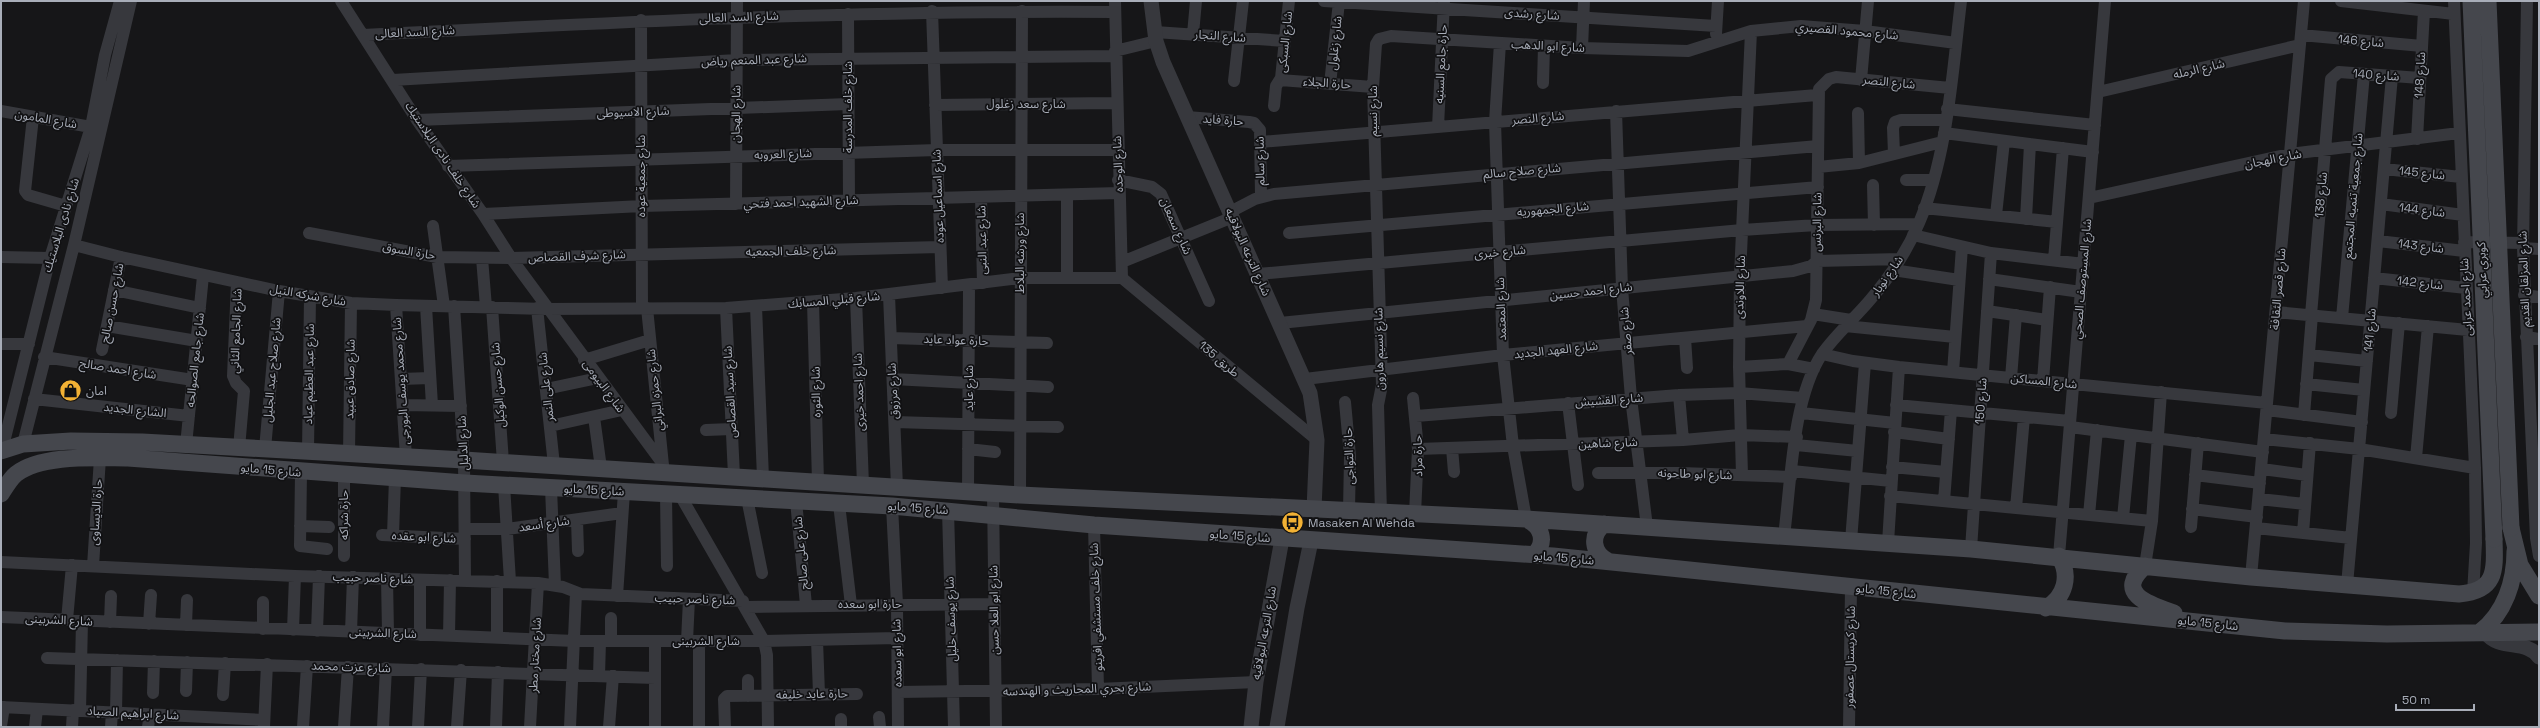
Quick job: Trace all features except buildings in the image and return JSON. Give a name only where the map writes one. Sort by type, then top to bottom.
[{"type":"main road","name":"كوبري عرابي","points":[[2471,1],[2494,539],[2492,576],[2488,583],[2473,593]]},
{"type":"main road","name":"كوبري عرابي","points":[[2488,1],[2511,528],[2515,551]]},
{"type":"main road","name":"شارع 15 مايو","points":[[2,450],[23,444],[71,441],[265,449],[601,468],[663,468],[734,476],[968,492],[1314,510],[1526,519],[1888,543],[2060,556],[2251,577],[2460,594],[2473,593]]},
{"type":"main road","name":"شارع 15 مايو","points":[[1,494],[15,474],[35,465],[54,461],[100,458],[301,473],[465,483],[892,506],[948,510],[1094,525],[1311,541],[1534,555],[1608,561],[1851,588],[2046,608],[2199,621],[2286,631],[2334,633],[2539,632]]},
{"type":"main road","points":[[1526,519],[1538,528],[1542,537],[1540,547],[1534,555]]},
{"type":"main road","points":[[1604,524],[1597,531],[1594,541],[1599,556],[1608,561]]},
{"type":"main road","points":[[2515,551],[2526,578],[2539,596]]},
{"type":"main road","points":[[2483,632],[2503,604],[2513,576],[2515,551]]},
{"type":"main road","points":[[2046,608],[2060,596],[2065,584],[2065,570],[2060,556]]},
{"type":"main road","points":[[2145,566],[2135,577],[2133,584],[2138,598],[2144,603],[2199,621]]},
{"type":"street","name":"شارع نادى البلاستيك","points":[[2,450],[4,428],[29,344],[50,258],[91,127],[105,55],[120,1]]},
{"type":"street","name":"شارع نادى البلاستيك","points":[[23,444],[44,357],[74,245],[131,1]]},
{"type":"street","name":"شارع خلف نادى البلاستيك","points":[[341,1],[393,80],[417,120],[483,214],[542,309]]},
{"type":"street","name":"شارع الهجان","points":[[736,204],[737,1]]},
{"type":"street","name":"شارع الترعه البولاقيه","points":[[1151,1],[1155,36],[1163,62],[1305,379],[1314,409],[1317,440],[1314,510]]},
{"type":"street","points":[[1193,34],[1196,1]]},
{"type":"street","points":[[1234,81],[1243,1]]},
{"type":"street","name":"شارع السبكى","points":[[1274,106],[1276,86],[1280,80],[1289,1]]},
{"type":"street","name":"شارع رشدى","points":[[1324,1],[1444,5],[1584,18],[1716,26]]},
{"type":"street","points":[[1582,48],[1584,1]]},
{"type":"street","points":[[1716,43],[1718,1]]},
{"type":"street","points":[[1861,80],[1868,1]]},
{"type":"street","name":"شارع نوبار","points":[[1784,536],[1803,398],[1814,369],[1822,354],[1893,270],[1913,235],[1924,208],[1933,180],[1943,137],[1961,1]]},
{"type":"street","name":"شارع المستوصف الصحي","points":[[2060,556],[2105,1]]},
{"type":"street","name":"شارع قصر الثقافة","points":[[2251,577],[2304,1]]},
{"type":"street","points":[[2342,1],[2454,14]]},
{"type":"street","name":"شارع احمد عرابى","points":[[2454,1],[2475,468],[2476,543],[2473,593]]},
{"type":"street","name":"شارع المزلقان القديم","points":[[2527,1],[2523,246],[2524,295],[2526,337],[2534,383],[2536,538],[2539,556]]},
{"type":"street","name":"شارع زغلول","points":[[1330,84],[1339,2]]},
{"type":"street","name":"حارة جامع السنيه","points":[[1438,127],[1444,5]]},
{"type":"street","name":"شارع السد العالى","points":[[363,35],[640,20],[932,11],[1022,11],[1115,6]]},
{"type":"street","points":[[1115,6],[1115,53]]},
{"type":"street","name":"شارع اسماعيل عوده","points":[[932,11],[942,288]]},
{"type":"street","name":"شارع ورشه البلاط","points":[[1020,495],[1020,196],[1022,11]]},
{"type":"street","name":"شارع 148","points":[[2417,138],[2424,11]]},
{"type":"street","name":"شارع خلف المدرسة","points":[[848,14],[849,201]]},
{"type":"street","name":"شارع جمعية عوده","points":[[640,20],[642,254],[645,308]]},
{"type":"street","name":"شارع محمود القصيري","points":[[1716,43],[1751,31],[1801,26],[1865,31],[1956,43]]},
{"type":"street","name":"شارع اللاوندى","points":[[1742,475],[1739,393],[1740,276],[1751,31]]},
{"type":"street","name":"شارع النجار","points":[[1115,53],[1155,36],[1193,34],[1285,41]]},
{"type":"street","name":"شارع ابو الدهب","points":[[1379,39],[1391,36],[1582,48],[1688,51],[1716,43]]},
{"type":"street","name":"شارع نسيم","points":[[1375,184],[1373,87],[1376,44],[1379,39]]},
{"type":"street","name":"شارع الرمله","points":[[2098,92],[2300,40]]},
{"type":"street","name":"شارع 146","points":[[2300,40],[2422,46]]},
{"type":"street","name":"شارع المعتمد","points":[[1500,43],[1495,122],[1503,355],[1513,446],[1526,519]]},
{"type":"street","points":[[1543,83],[1544,46]]},
{"type":"street","name":"شارع عبد المنعم رياض","points":[[393,80],[641,64],[737,60],[848,57],[1022,56],[1115,53]]},
{"type":"street","name":"شارع الوحده","points":[[1115,53],[1122,278]]},
{"type":"street","name":"شارع 140","points":[[2333,76],[2339,72],[2420,78]]},
{"type":"street","name":"شارع جمعية تنميه المجتمع","points":[[2342,318],[2364,74]]},
{"type":"street","name":"شارع 138","points":[[2304,414],[2325,150],[2333,76]]},
{"type":"street","name":"شارع 141","points":[[2347,585],[2392,76]]},
{"type":"street","name":"شارع النصر","points":[[1260,142],[1748,99],[1817,95],[1822,83],[1829,78],[1950,88]]},
{"type":"street","name":"حارة الجلاء","points":[[1280,80],[1373,87]]},
{"type":"street","name":"شارع البرنس","points":[[1788,364],[1813,314],[1816,300],[1818,187],[1817,95]]},
{"type":"street","name":"شارع سعد زغلول","points":[[935,104],[1116,103]]},
{"type":"street","name":"شارع الاسيوطى","points":[[417,120],[848,104]]},
{"type":"street","name":"شارع المامون","points":[[1,111],[91,127]]},
{"type":"street","name":"شارع صقر","points":[[1616,111],[1622,288],[1626,343],[1636,442],[1647,527]]},
{"type":"street","points":[[1858,113],[1859,163]]},
{"type":"street","points":[[1894,154],[1893,128],[1895,122],[1901,120],[1946,114],[2095,125]]},
{"type":"street","points":[[33,117],[25,191],[28,195],[66,206]]},
{"type":"street","name":"حارة فايد","points":[[1187,117],[1250,122],[1258,126]]},
{"type":"street","name":"شارع سالم","points":[[1258,126],[1260,142],[1261,197]]},
{"type":"street","name":"شارع الهجان","points":[[2089,198],[2290,154],[2459,133]]},
{"type":"street","points":[[1818,167],[1859,163],[1894,154],[1943,137],[2004,140],[2093,152]]},
{"type":"street","points":[[1996,215],[2004,140]]},
{"type":"street","points":[[2026,219],[2030,144]]},
{"type":"street","name":"شارع صلاح سالم","points":[[1122,262],[1232,215],[1261,197],[1375,184],[1818,146]]},
{"type":"street","points":[[2054,260],[2063,148]]},
{"type":"street","name":"شارع العروبه","points":[[448,166],[641,158],[849,152],[1021,149],[1118,150]]},
{"type":"street","name":"شارع 145","points":[[2384,169],[2461,177]]},
{"type":"street","name":"شارع سمعان","points":[[1118,180],[1159,190],[1209,301]]},
{"type":"street","points":[[1906,180],[1933,180]]},
{"type":"street","name":"شارع نسيم هارون","points":[[1375,184],[1378,312],[1382,390],[1378,405],[1381,513]]},
{"type":"street","points":[[1874,185],[1874,225]]},
{"type":"street","name":"شارع الجمهوريه","points":[[1289,232],[1744,192],[1818,187]]},
{"type":"street","name":"شارع الشهيد احمد فتحي","points":[[483,214],[642,206],[1119,193]]},
{"type":"street","points":[[1067,195],[1067,277]]},
{"type":"street","name":"شارع عبد النبى","points":[[981,197],[983,283]]},
{"type":"street","name":"شارع 144","points":[[2381,204],[2463,215]]},
{"type":"street","points":[[1924,208],[2057,222]]},
{"type":"street","name":"شارع خيرى","points":[[1258,274],[1742,230],[1817,225],[1918,224]]},
{"type":"street","name":"شارع الدليل","points":[[433,226],[437,257],[449,306],[461,406],[465,483],[466,581]]},
{"type":"street","name":"حارة السوق","points":[[309,233],[437,257],[511,258]]},
{"type":"street","points":[[1913,235],[1991,253],[2084,264]]},
{"type":"street","name":"شارع 143","points":[[2378,241],[2464,247],[2523,246],[2539,249]]},
{"type":"street","name":"شارع شركه النيل","points":[[74,245],[203,276],[351,303],[542,309]]},
{"type":"street","name":"شارع خلف الجمعيه","points":[[642,254],[940,247]]},
{"type":"street","points":[[1952,372],[1962,247]]},
{"type":"street","name":"شارع 150","points":[[1971,549],[1991,253]]},
{"type":"street","name":"شارع شرف القصاص","points":[[511,258],[642,254]]},
{"type":"street","points":[[1,257],[50,258]]},
{"type":"street","name":"شارع حسن صالح","points":[[102,350],[121,257]]},
{"type":"street","name":"شارع حسن الوكيل","points":[[482,258],[489,307],[503,462]]},
{"type":"street","name":"شارع احمد حسين","points":[[1280,323],[1793,271],[1810,266],[1817,261],[1900,259]]},
{"type":"street","points":[[1893,270],[1959,280]]},
{"type":"street","name":"شارع جامع الصوالحه","points":[[186,445],[203,276]]},
{"type":"street","name":"شارع قبلي المسابك","points":[[542,309],[726,308],[889,295],[1020,278],[1122,278]]},
{"type":"street","name":"طريق 135","points":[[1122,278],[1317,440]]},
{"type":"street","name":"شارع 142","points":[[2374,278],[2466,288]]},
{"type":"street","points":[[1989,279],[2081,292]]},
{"type":"street","name":"شارع الجامع الثاني","points":[[237,282],[234,376],[236,383],[244,391],[239,448]]},
{"type":"street","name":"شارع عايد","points":[[968,492],[969,285]]},
{"type":"street","points":[[2043,381],[2050,288]]},
{"type":"street","points":[[114,290],[200,308]]},
{"type":"street","name":"شارع صلاح عبد الجليل","points":[[265,449],[279,291]]},
{"type":"street","name":"شارع مرزوق","points":[[889,295],[898,487]]},
{"type":"street","points":[[2524,295],[2539,297]]},
{"type":"street","name":"شارع عبد العظيم عياد","points":[[308,452],[310,296]]},
{"type":"street","name":"شارع احمد خيرى","points":[[856,298],[863,485]]},
{"type":"street","name":"شارع الثوره","points":[[813,302],[818,482]]},
{"type":"street","name":"شارع صادق عبيد","points":[[349,454],[351,303]]},
{"type":"street","name":"شارع محمد يوسف البورجى","points":[[396,305],[406,457]]},
{"type":"street","points":[[426,306],[432,405]]},
{"type":"street","points":[[756,306],[763,478]]},
{"type":"street","name":"شارع حمزه البراني","points":[[645,308],[650,340],[663,468]]},
{"type":"street","name":"شارع سيد القصاص","points":[[726,308],[734,476]]},
{"type":"street","name":"شارع البيومى","points":[[542,309],[598,378],[663,468]]},
{"type":"street","name":"شارع على النمر","points":[[542,309],[546,389],[554,465]]},
{"type":"street","points":[[1987,311],[2047,320]]},
{"type":"street","points":[[2276,312],[2468,330]]},
{"type":"street","points":[[1813,314],[1848,323],[1955,337]]},
{"type":"street","points":[[2011,378],[2016,315]]},
{"type":"street","points":[[2391,413],[2399,323]]},
{"type":"street","points":[[107,326],[197,341]]},
{"type":"street","name":"شارع العهد الجديد","points":[[1305,379],[1503,355],[1807,326]]},
{"type":"street","points":[[2416,458],[2428,326]]},
{"type":"street","points":[[2526,337],[2539,338]]},
{"type":"street","name":"حارة عواد عايد","points":[[891,338],[1047,343]]},
{"type":"street","points":[[1685,338],[1687,368]]},
{"type":"street","points":[[584,360],[650,340]]},
{"type":"street","points":[[1,344],[29,344]]},
{"type":"street","name":"شارع المساكن","points":[[1822,354],[1865,363],[1899,367],[2161,392],[2267,406],[2304,414],[2362,422]]},
{"type":"street","points":[[2309,355],[2367,361]]},
{"type":"street","name":"شارع احمد صالح","points":[[44,357],[192,380]]},
{"type":"street","points":[[1851,541],[1865,363]]},
{"type":"street","points":[[1739,366],[1788,364],[1814,369]]},
{"type":"street","points":[[1888,543],[1894,427],[1899,367]]},
{"type":"street","points":[[401,378],[430,378]]},
{"type":"street","points":[[546,389],[598,378]]},
{"type":"street","points":[[893,379],[1048,387]]},
{"type":"street","points":[[2306,384],[2364,390]]},
{"type":"street","points":[[2145,566],[2152,521],[2161,392]]},
{"type":"street","name":"شارع القشيش","points":[[1416,416],[1679,395],[1739,393],[1803,398]]},
{"type":"street","points":[[1679,395],[1683,440]]},
{"type":"street","name":"حارة مراد","points":[[1413,398],[1416,416],[1418,449],[1415,514]]},
{"type":"street","name":"الشارع الجديد","points":[[34,399],[189,416]]},
{"type":"street","name":"حارة التواجى","points":[[1345,402],[1350,456],[1349,511]]},
{"type":"street","points":[[1568,403],[1578,485]]},
{"type":"street","points":[[403,405],[461,406]]},
{"type":"street","points":[[1896,405],[2024,417],[2131,435],[2263,452]]},
{"type":"street","points":[[550,426],[622,410]]},
{"type":"street","points":[[1944,501],[1951,410]]},
{"type":"street","points":[[1801,413],[1861,419],[1949,439]]},
{"type":"street","points":[[594,417],[601,468]]},
{"type":"street","points":[[2016,508],[2024,417]]},
{"type":"street","points":[[895,422],[1058,427]]},
{"type":"street","points":[[706,430],[732,429]]},
{"type":"street","points":[[2089,515],[2097,430]]},
{"type":"street","name":"شارع شاهين","points":[[1418,449],[1683,440],[1740,435],[1796,441],[1858,451]]},
{"type":"street","points":[[2123,518],[2131,435]]},
{"type":"street","points":[[2264,439],[2359,449],[2475,468]]},
{"type":"street","points":[[2191,527],[2198,443]]},
{"type":"street","points":[[2303,533],[2310,443]]},
{"type":"street","points":[[1452,448],[1454,472]]},
{"type":"street","points":[[968,449],[995,452]]},
{"type":"street","name":"حارة الديساوى","points":[[93,566],[100,458]]},
{"type":"street","points":[[1892,467],[1946,472]]},
{"type":"street","points":[[2262,469],[2307,475]]},
{"type":"street","name":"شارع ابو طاحونه","points":[[1598,473],[1640,472],[1742,475],[1792,474],[1891,481]]},
{"type":"street","points":[[301,473],[300,547],[326,549]]},
{"type":"street","points":[[2195,474],[2260,483]]},
{"type":"street","name":"حارة شراكه","points":[[344,475],[344,556]]},
{"type":"street","name":"شارع ابو عقده","points":[[395,478],[388,535],[465,534]]},
{"type":"street","points":[[504,485],[510,581]]},
{"type":"street","points":[[551,488],[555,585]]},
{"type":"street","points":[[617,596],[624,492]]},
{"type":"street","name":"شارع ابو العلا حسن","points":[[994,493],[996,727]]},
{"type":"street","points":[[667,566],[673,495]]},
{"type":"street","points":[[673,495],[745,604],[764,641],[767,655],[768,727]]},
{"type":"street","points":[[1890,496],[2152,521]]},
{"type":"street","points":[[747,498],[762,574]]},
{"type":"street","points":[[2259,499],[2305,504]]},
{"type":"street","name":"شارع على صالح","points":[[796,501],[806,605]]},
{"type":"street","points":[[839,504],[851,605]]},
{"type":"street","name":"شارع ابو سعده","points":[[892,506],[897,604],[898,727]]},
{"type":"street","points":[[2192,509],[2303,533],[2351,538]]},
{"type":"street","name":"شارع يوسف خليل","points":[[948,510],[954,727]]},
{"type":"street","name":"شارع أسعد","points":[[465,534],[622,513]]},
{"type":"street","points":[[577,520],[578,551]]},
{"type":"street","name":"شارع خلف مستشفي افرينو","points":[[1094,525],[1098,689]]},
{"type":"street","points":[[300,526],[328,527]]},
{"type":"street","name":"شارع الترعه البولاقيه","points":[[1251,725],[1256,682],[1282,539]]},
{"type":"street","points":[[1251,725],[1277,727],[1297,608],[1311,541]]},
{"type":"street","name":"شارع ناصر حبيب","points":[[1,562],[295,576],[510,581],[555,585],[576,593],[689,599],[745,604]]},
{"type":"street","points":[[67,620],[72,565]]},
{"type":"street","points":[[292,630],[295,576]]},
{"type":"street","points":[[317,631],[319,576]]},
{"type":"street","points":[[351,632],[353,577]]},
{"type":"street","points":[[387,578],[388,633]]},
{"type":"street","points":[[420,580],[420,635]]},
{"type":"street","points":[[449,636],[450,580]]},
{"type":"street","points":[[497,581],[497,637]]},
{"type":"street","name":"شارع مختار مطر","points":[[530,727],[538,583]]},
{"type":"street","name":"شارع كريستال عصفور","points":[[1849,727],[1851,588]]},
{"type":"street","points":[[570,727],[576,593]]},
{"type":"street","points":[[149,624],[151,595]]},
{"type":"street","points":[[110,622],[111,596]]},
{"type":"street","points":[[689,599],[699,727]]},
{"type":"street","points":[[186,625],[187,600]]},
{"type":"street","points":[[264,602],[264,629]]},
{"type":"street","name":"حارة ابو سعده","points":[[745,604],[994,604]]},
{"type":"street","name":"شارع الشربينى","points":[[1,617],[575,641],[764,641],[897,638]]},
{"type":"street","points":[[599,676],[611,618]]},
{"type":"street","points":[[72,727],[77,711],[82,621]]},
{"type":"street","points":[[2483,632],[2499,643],[2528,646],[2539,657]]},
{"type":"street","points":[[817,640],[819,694]]},
{"type":"street","points":[[655,641],[655,727]]},
{"type":"street","name":"شارع عزت محمد","points":[[48,658],[460,670],[655,678]]},
{"type":"street","points":[[110,727],[114,713],[117,660]]},
{"type":"street","points":[[153,693],[154,661]]},
{"type":"street","points":[[186,691],[187,662]]},
{"type":"street","points":[[224,695],[225,663]]},
{"type":"street","points":[[264,723],[267,664]]},
{"type":"street","points":[[303,727],[307,666]]},
{"type":"street","points":[[344,727],[348,667]]},
{"type":"street","points":[[383,727],[386,668]]},
{"type":"street","points":[[418,727],[420,669]]},
{"type":"street","points":[[457,727],[460,670]]},
{"type":"street","points":[[496,727],[498,672]]},
{"type":"street","points":[[609,727],[612,676]]},
{"type":"street","points":[[748,680],[748,696]]},
{"type":"street","name":"شارع بحري المحاريث و الهندسه","points":[[898,692],[995,692],[1256,682]]},
{"type":"street","name":"حارة عايد خليفه","points":[[725,727],[725,697],[857,694]]},
{"type":"street","points":[[1,726],[2,707]]},
{"type":"street","name":"شارع ابراهيم الصياد","points":[[2,707],[150,714],[187,722],[264,723]]},
{"type":"street","points":[[35,727],[37,709]]},
{"type":"street","points":[[148,727],[150,714]]},
{"type":"place","name":"امان","points":[[70,391]]},
{"type":"place","name":"Masaken Al Wehda","points":[[1292,523]]}]
